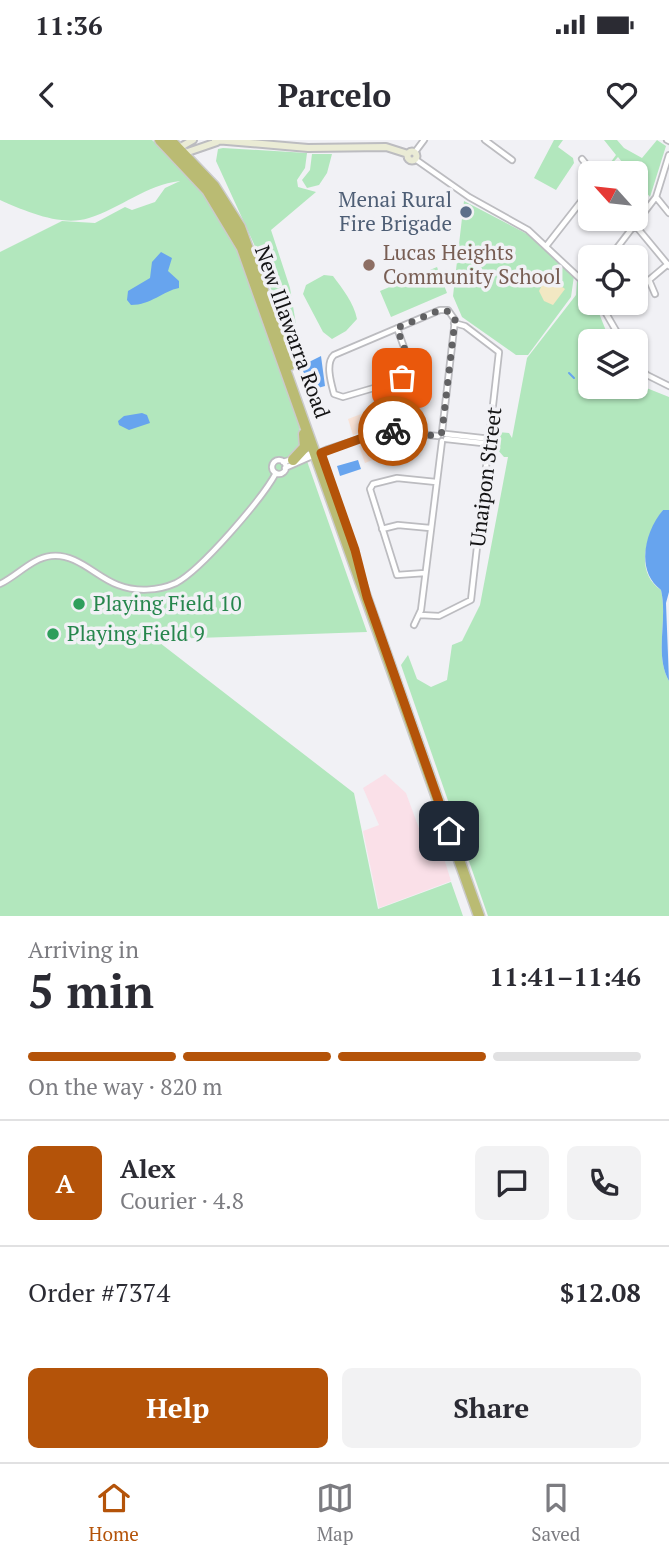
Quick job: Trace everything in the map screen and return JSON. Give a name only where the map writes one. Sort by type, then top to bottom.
[{"type":"highway","name":"New Illawarra Road","points":[[160,140],[187,147],[242,248],[304,421],[355,550],[367,597],[479,916]]},
{"type":"highway","name":"New Illawarra Road","points":[[170,140],[187,147],[214,186],[249,246],[317,454]]},
{"type":"highway","points":[[287,463],[304,447],[304,421]]},
{"type":"street","points":[[413,155],[424,140]]},
{"type":"street","points":[[485,140],[512,160]]},
{"type":"street","points":[[187,147],[217,141],[276,143],[386,147],[413,155],[469,197],[528,230],[578,275]]},
{"type":"street","points":[[648,208],[656,197],[669,155]]},
{"type":"street","points":[[656,197],[669,213]]},
{"type":"street","points":[[547,245],[578,205]]},
{"type":"street","points":[[619,245],[630,231]]},
{"type":"street","points":[[640,231],[668,265],[649,279],[655,294]]},
{"type":"street","points":[[397,328],[405,350],[401,380],[338,397],[332,388],[330,358],[397,328],[440,310],[451,312],[454,323],[443,436],[420,615],[414,625]]},
{"type":"street","name":"Unaipon Street","points":[[420,615],[442,615],[471,600],[491,442],[499,352],[465,326],[454,323]]},
{"type":"street","points":[[648,376],[669,386]]},
{"type":"street","points":[[276,473],[273,464],[278,461],[287,463],[384,431],[491,442]]},
{"type":"street","points":[[287,463],[317,454]]},
{"type":"street","points":[[276,473],[283,473],[287,463]]},
{"type":"street","points":[[0,584],[42,558],[58,556],[74,559],[114,584],[132,589],[154,589],[175,583],[197,567],[261,495],[276,473]]},
{"type":"street","points":[[425,573],[399,576],[370,491],[372,486],[397,478],[436,482]]},
{"type":"street","points":[[382,529],[398,525],[430,528]]},
{"type":"shaded area","points":[[369,411],[375,427],[353,435],[348,419]]},
{"type":"shaded area","points":[[369,442],[375,459],[365,463],[359,446]]},
{"type":"shaded area","points":[[385,774],[406,793],[421,834],[435,829],[451,881],[379,908],[363,831],[379,825],[363,788]]},
{"type":"green space","points":[[0,140],[152,140],[193,180],[214,207],[240,257],[260,310],[298,417],[301,444],[367,632],[168,639],[151,636],[354,793],[378,909],[451,882],[463,916],[0,916],[0,252],[62,221],[95,223],[125,207],[132,210],[155,202],[165,188],[180,181],[156,187],[89,218],[67,221],[55,219],[0,200]]},
{"type":"green space","points":[[554,140],[563,140],[558,147],[573,158],[574,163],[556,190],[534,178]]},
{"type":"green space","points":[[604,140],[617,140],[624,148],[642,158],[657,140],[666,146],[650,197],[648,161],[621,161],[618,157],[612,161],[616,155]]},
{"type":"green space","points":[[218,149],[307,153],[305,168],[297,180],[298,187],[316,192],[271,230],[290,288],[302,361],[297,363],[259,255],[216,161]]},
{"type":"green space","points":[[312,154],[332,154],[327,173],[319,185],[307,188],[302,180],[310,170]]},
{"type":"green space","points":[[464,201],[527,234],[574,276],[571,297],[528,355],[516,355],[462,317],[453,296]]},
{"type":"green space","points":[[437,267],[447,293],[391,317],[380,291]]},
{"type":"green space","points":[[324,275],[333,276],[350,302],[357,319],[346,331],[332,339],[323,332],[303,294],[306,285]]},
{"type":"green space","points":[[577,281],[578,315],[600,315],[605,329],[578,329],[578,399],[648,399],[648,389],[669,397],[669,510],[663,510],[657,519],[648,540],[645,562],[652,582],[661,590],[662,660],[669,681],[669,916],[488,916],[401,665],[408,655],[417,679],[431,687],[447,680],[452,645],[462,641],[480,605],[508,457],[504,457],[497,449],[498,432],[509,433],[512,438],[527,358],[576,295]]},
{"type":"green space","points":[[401,382],[414,389],[410,426],[401,425],[390,387],[391,384]]},
{"type":"sand","points":[[550,278],[565,289],[553,305],[544,301],[539,291],[543,283]]},
{"type":"water","points":[[161,252],[172,258],[168,271],[179,281],[179,288],[145,303],[131,305],[127,300],[128,291],[150,278],[152,262]]},
{"type":"water","points":[[321,356],[325,386],[311,390],[301,366]]},
{"type":"water","points":[[142,413],[147,415],[150,423],[129,430],[119,425],[118,421],[124,416]]},
{"type":"water","points":[[358,460],[361,469],[340,476],[337,466]]},
{"type":"water","points":[[663,510],[669,510],[669,592],[666,603],[669,681],[662,660],[661,590],[653,582],[645,562],[651,529]]},
{"type":"waterway","points":[[569,373],[574,378]]},
{"type":"way so far","points":[[393,431],[438,436],[442,432],[455,320],[451,312],[440,310],[397,328],[405,350],[402,378]]},
{"type":"place","name":"Menai Rural Fire Brigade","points":[[466,212]]},
{"type":"place","name":"Lucas Heights Community School","points":[[369,265]]},
{"type":"place","name":"Playing Field 10","points":[[79,604]]},
{"type":"place","name":"Playing Field 9","points":[[53,634]]},
{"type":"route","points":[[393,431],[379,432],[321,453],[355,550],[367,597],[449,831]]}]
